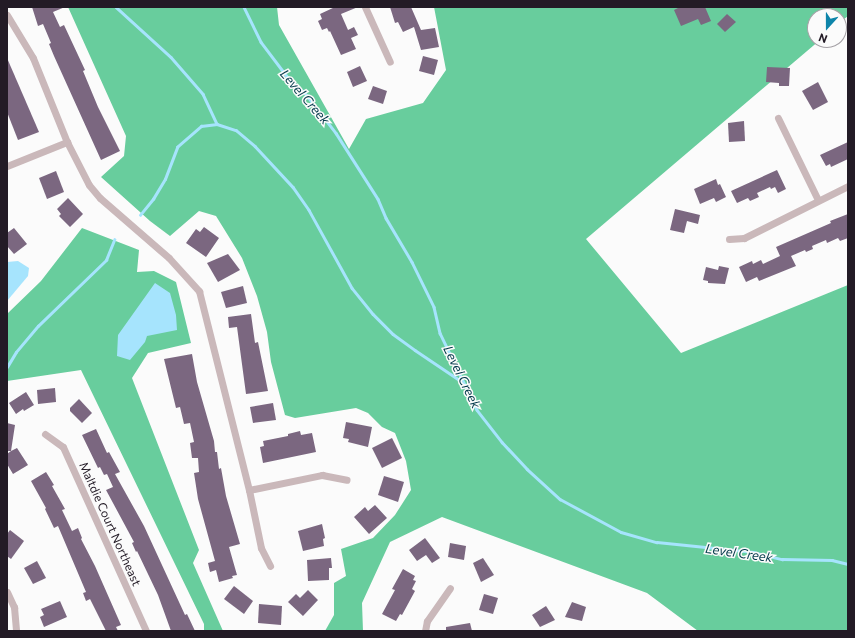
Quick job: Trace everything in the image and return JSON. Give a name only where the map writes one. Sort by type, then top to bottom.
[{"type":"street","points":[[365,7],[390,62]]},
{"type":"street","points":[[7,15],[33,58],[68,142],[89,185],[100,198],[170,258],[199,291],[249,490],[261,548],[270,566]]},
{"type":"street","points":[[778,118],[818,200]]},
{"type":"street","points":[[7,166],[68,142]]},
{"type":"street","points":[[729,239],[744,238],[848,186]]},
{"type":"street","name":"Maltdie Court Northeast","points":[[45,434],[63,447],[146,631]]},
{"type":"street","points":[[249,490],[322,475],[347,480]]},
{"type":"street","points":[[425,631],[427,621],[450,588]]},
{"type":"street","points":[[7,592],[14,607],[16,631]]},
{"type":"green space","points":[[68,7],[277,7],[279,25],[349,149],[366,119],[423,103],[446,70],[434,7],[848,7],[847,17],[847,8],[807,8],[807,48],[811,48],[586,239],[681,353],[848,285],[848,631],[698,631],[647,593],[442,517],[390,542],[362,603],[363,631],[325,631],[334,615],[334,583],[346,576],[341,549],[373,538],[395,515],[411,490],[406,461],[395,433],[382,427],[368,413],[356,408],[295,418],[285,415],[271,362],[267,332],[257,296],[242,258],[216,216],[199,211],[170,236],[150,221],[101,177],[124,156],[126,136]]},
{"type":"green space","points":[[82,228],[139,250],[137,272],[154,271],[176,282],[191,343],[148,353],[132,378],[199,550],[193,563],[223,631],[204,631],[204,624],[81,370],[7,381],[7,314],[41,281]]},
{"type":"water","points":[[18,261],[29,268],[28,276],[7,301],[7,262]]},
{"type":"water","points":[[155,283],[170,293],[176,315],[177,330],[147,336],[145,342],[130,360],[117,356],[118,335]]},
{"type":"building","points":[[32,7],[65,7],[53,12],[60,27],[64,25],[85,70],[83,71],[98,107],[120,151],[101,160],[54,56],[49,44],[51,43],[43,24],[38,26]]},
{"type":"building","points":[[335,7],[358,7],[341,14],[348,30],[354,27],[358,35],[351,38],[356,49],[341,55],[330,31],[329,32],[327,28],[322,30],[318,21],[322,19],[320,14]]},
{"type":"building","points":[[390,7],[411,7],[421,30],[435,28],[439,47],[421,50],[414,27],[403,32],[398,22],[395,23]]},
{"type":"building","points":[[680,7],[705,7],[711,21],[701,25],[698,19],[681,26],[674,10]]},
{"type":"building","points":[[727,14],[736,22],[725,32],[717,24]]},
{"type":"building","points":[[423,56],[438,60],[434,75],[419,71]]},
{"type":"building","points":[[7,58],[39,132],[18,140],[7,112]]},
{"type":"building","points":[[360,66],[367,81],[353,87],[347,72]]},
{"type":"building","points":[[767,67],[790,68],[789,86],[779,86],[779,83],[766,82]]},
{"type":"building","points":[[818,82],[828,102],[813,110],[802,91]]},
{"type":"building","points":[[373,86],[387,91],[383,104],[368,99]]},
{"type":"building","points":[[744,121],[745,141],[729,142],[728,123]]},
{"type":"building","points":[[848,142],[848,159],[831,167],[830,164],[826,166],[820,155]]},
{"type":"building","points":[[777,170],[786,189],[778,193],[775,187],[771,189],[770,187],[757,193],[759,197],[750,201],[748,198],[737,203],[731,191]]},
{"type":"building","points":[[56,171],[64,192],[47,199],[39,178]]},
{"type":"building","points":[[716,179],[726,197],[716,202],[714,198],[700,204],[694,189]]},
{"type":"building","points":[[68,198],[83,214],[70,227],[59,216],[61,214],[57,209]]},
{"type":"building","points":[[675,209],[700,215],[698,224],[687,221],[684,233],[670,230]]},
{"type":"building","points":[[848,214],[848,238],[840,241],[838,238],[827,243],[826,240],[812,246],[813,249],[806,252],[805,250],[791,256],[796,266],[759,281],[757,277],[746,282],[739,267],[752,261],[753,264],[761,260],[763,264],[780,256],[776,247]]},
{"type":"building","points":[[204,227],[219,238],[206,257],[186,243],[196,229],[200,232]]},
{"type":"building","points":[[14,228],[27,244],[14,254],[7,246],[7,233]]},
{"type":"building","points":[[228,254],[240,270],[218,282],[207,263]]},
{"type":"building","points":[[719,266],[729,268],[725,284],[708,283],[708,281],[703,280],[706,267],[718,270]]},
{"type":"building","points":[[243,286],[247,303],[226,308],[221,292]]},
{"type":"building","points":[[251,314],[255,343],[258,342],[268,391],[246,394],[237,327],[229,328],[228,317]]},
{"type":"building","points":[[192,354],[197,382],[214,441],[215,452],[217,452],[219,469],[221,468],[226,496],[240,544],[229,547],[237,575],[232,576],[233,578],[219,582],[216,570],[210,572],[208,563],[215,561],[198,499],[194,473],[199,472],[198,458],[192,458],[190,443],[194,442],[190,423],[184,424],[180,407],[176,408],[164,359]]},
{"type":"building","points":[[55,388],[56,402],[38,404],[37,390]]},
{"type":"building","points":[[26,392],[34,405],[24,411],[23,409],[16,414],[9,403]]},
{"type":"building","points":[[79,399],[92,413],[82,423],[70,411],[70,408]]},
{"type":"building","points":[[273,403],[276,420],[253,423],[250,407]]},
{"type":"building","points":[[346,422],[372,427],[368,447],[348,442],[349,439],[343,438]]},
{"type":"building","points":[[7,423],[15,425],[11,451],[7,451]]},
{"type":"building","points":[[96,429],[107,453],[109,452],[120,472],[115,474],[144,526],[185,615],[187,614],[195,631],[171,631],[158,595],[132,543],[134,542],[106,490],[113,487],[107,474],[104,475],[100,467],[98,468],[82,435]]},
{"type":"building","points":[[300,431],[301,435],[312,433],[316,452],[263,463],[260,447],[264,446],[263,441],[288,436],[288,434]]},
{"type":"building","points":[[392,438],[402,458],[382,468],[372,448]]},
{"type":"building","points":[[17,448],[28,465],[13,474],[7,464],[7,454]]},
{"type":"building","points":[[46,472],[65,509],[62,510],[72,531],[78,528],[82,538],[81,539],[95,566],[121,625],[116,627],[118,631],[106,631],[90,599],[86,601],[83,593],[86,592],[58,526],[54,528],[45,509],[46,508],[31,481]]},
{"type":"building","points":[[384,476],[404,482],[398,502],[378,495]]},
{"type":"building","points":[[375,505],[387,518],[369,534],[354,517],[365,507],[368,511]]},
{"type":"building","points":[[322,524],[325,538],[323,539],[324,546],[303,551],[298,531]]},
{"type":"building","points":[[10,530],[24,541],[11,559],[7,556],[7,534]]},
{"type":"building","points":[[425,538],[440,558],[432,563],[426,555],[417,561],[409,550]]},
{"type":"building","points":[[450,543],[466,546],[464,560],[448,557]]},
{"type":"building","points":[[331,558],[332,568],[329,568],[329,580],[308,581],[307,560]]},
{"type":"building","points":[[483,558],[494,575],[481,582],[473,563]]},
{"type":"building","points":[[37,561],[46,578],[33,584],[24,568]]},
{"type":"building","points":[[403,569],[415,576],[413,580],[416,581],[412,589],[415,591],[402,615],[400,614],[396,621],[382,614],[395,590],[392,589]]},
{"type":"building","points":[[234,586],[253,601],[244,614],[224,599]]},
{"type":"building","points":[[308,590],[318,600],[303,616],[288,602],[296,594],[300,598]]},
{"type":"building","points":[[484,594],[498,598],[493,614],[479,610]]},
{"type":"building","points":[[60,601],[67,617],[44,627],[40,617],[44,615],[41,609]]},
{"type":"building","points":[[572,602],[586,607],[582,621],[565,617]]},
{"type":"building","points":[[259,604],[282,606],[281,625],[258,623]]},
{"type":"building","points":[[546,606],[555,620],[540,627],[532,615]]},
{"type":"building","points":[[470,623],[472,631],[446,631],[446,627]]},
{"type":"waterway","points":[[116,7],[171,57],[203,94],[217,124]]},
{"type":"waterway","name":"Level Creek","points":[[244,7],[261,42],[289,79],[305,93],[336,133],[378,199],[386,218],[412,262],[434,307],[440,333],[477,410],[502,442],[527,469],[560,499],[621,532],[657,542],[753,552],[782,559],[832,560],[848,564]]},
{"type":"waterway","points":[[140,215],[153,199],[165,179],[177,147],[201,126],[217,124],[236,130],[255,146],[293,187],[309,210],[352,288],[373,314],[393,334],[461,381]]},
{"type":"waterway","points":[[7,367],[16,352],[38,326],[106,260],[114,240]]}]
